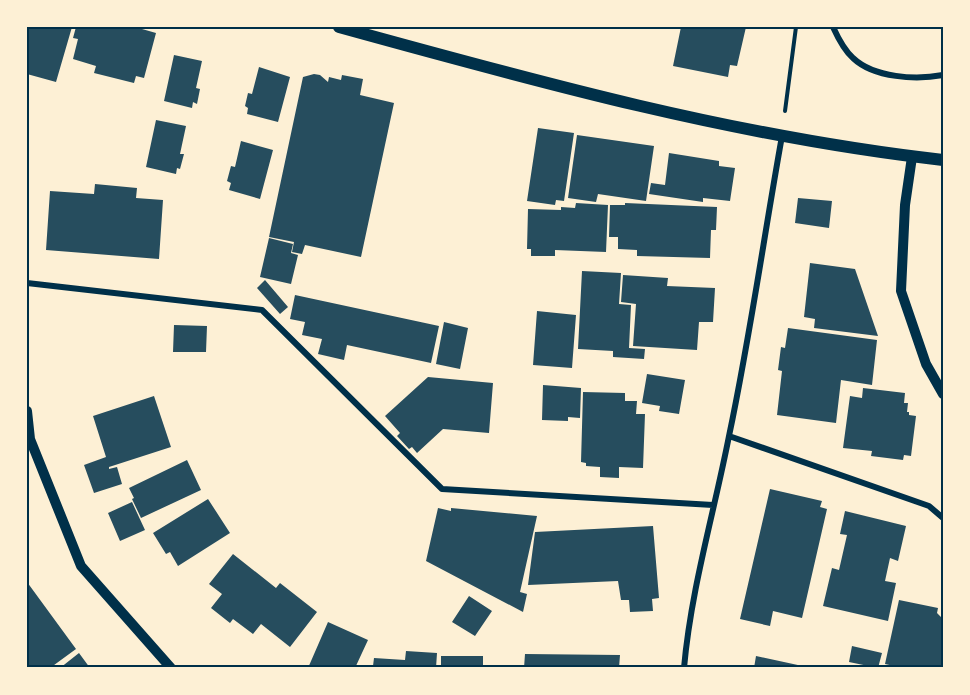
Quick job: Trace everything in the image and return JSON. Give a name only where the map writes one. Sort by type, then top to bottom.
[{"type":"main road","points":[[339,27],[603,99],[782,135],[943,160]]},
{"type":"street","points":[[833,27],[854,60],[870,68],[886,74],[932,77],[943,75]]},
{"type":"street","points":[[684,668],[687,634],[729,436],[782,135]]},
{"type":"street","points":[[912,157],[905,205],[901,291],[926,364],[943,394]]},
{"type":"street","points":[[27,283],[262,310],[442,489],[713,505]]},
{"type":"street","points":[[27,411],[30,439],[81,567],[171,668]]},
{"type":"street","points":[[729,436],[929,506],[943,518]]},
{"type":"path","points":[[782,135],[796,27]]},
{"type":"building","points":[[27,27],[72,27],[56,82],[27,74]]},
{"type":"building","points":[[76,27],[135,27],[156,33],[144,78],[136,76],[134,83],[94,73],[96,66],[73,59],[78,39],[73,38]]},
{"type":"building","points":[[681,27],[746,27],[737,66],[730,65],[728,77],[673,66]]},
{"type":"building","points":[[174,55],[202,61],[196,88],[200,89],[197,104],[193,102],[192,108],[164,101]]},
{"type":"building","points":[[259,67],[290,77],[278,122],[247,114],[248,108],[245,106],[248,93],[252,94]]},
{"type":"building","points":[[320,75],[328,82],[329,77],[341,80],[342,75],[363,79],[360,95],[394,103],[361,257],[305,245],[302,254],[292,252],[294,242],[269,237],[303,77]]},
{"type":"building","points":[[156,120],[186,126],[180,154],[184,154],[180,169],[177,168],[176,174],[146,167]]},
{"type":"building","points":[[538,128],[574,133],[564,201],[556,200],[555,205],[527,201]]},
{"type":"building","points":[[577,135],[654,146],[646,201],[598,194],[596,202],[568,198]]},
{"type":"building","points":[[241,141],[273,150],[260,199],[229,190],[231,183],[227,181],[231,166],[235,167]]},
{"type":"building","points":[[669,153],[719,161],[719,166],[735,168],[730,201],[703,198],[703,202],[649,194],[651,183],[665,185]]},
{"type":"building","points":[[95,184],[137,188],[136,198],[163,200],[159,259],[46,250],[50,191],[94,194]]},
{"type":"building","points":[[798,198],[832,201],[829,228],[795,223]]},
{"type":"building","points":[[576,203],[608,205],[606,252],[555,250],[555,256],[531,256],[531,249],[527,249],[528,209],[561,210],[561,207],[575,208]]},
{"type":"building","points":[[625,203],[717,207],[716,230],[711,230],[710,258],[637,256],[637,250],[618,249],[618,237],[609,237],[610,205],[625,205]]},
{"type":"building","points":[[269,238],[293,244],[291,253],[298,255],[291,284],[260,277]]},
{"type":"building","points":[[810,263],[855,269],[878,336],[814,328],[815,319],[804,317]]},
{"type":"building","points":[[582,271],[621,273],[619,304],[631,305],[629,348],[645,349],[644,359],[613,357],[613,351],[578,349]]},
{"type":"building","points":[[623,275],[668,278],[667,286],[715,288],[713,322],[699,322],[697,350],[633,346],[636,304],[621,302]]},
{"type":"building","points":[[265,280],[288,307],[280,314],[257,288]]},
{"type":"building","points":[[295,295],[439,326],[431,363],[347,345],[344,360],[318,354],[322,339],[302,335],[305,322],[290,319]]},
{"type":"building","points":[[537,311],[576,315],[572,368],[533,365]]},
{"type":"building","points":[[444,322],[468,328],[460,369],[436,364]]},
{"type":"building","points":[[174,325],[207,326],[206,352],[173,352]]},
{"type":"building","points":[[788,328],[877,340],[872,385],[841,380],[836,423],[777,415],[782,371],[778,370],[781,347],[785,348]]},
{"type":"building","points":[[647,374],[685,380],[679,414],[659,411],[660,406],[642,403]]},
{"type":"building","points":[[428,377],[493,383],[489,433],[443,429],[417,453],[412,447],[409,449],[397,436],[400,433],[385,416]]},
{"type":"building","points":[[543,385],[581,388],[580,418],[568,417],[568,421],[542,420]]},
{"type":"building","points":[[863,388],[905,393],[904,403],[908,403],[907,412],[909,415],[916,416],[911,456],[904,455],[903,460],[871,456],[872,451],[843,448],[850,396],[862,398]]},
{"type":"building","points":[[583,392],[625,393],[625,401],[637,401],[636,414],[645,414],[643,468],[619,467],[619,478],[600,477],[600,467],[586,466],[586,463],[581,462]]},
{"type":"building","points":[[154,396],[171,447],[109,467],[109,469],[117,467],[122,484],[94,493],[84,465],[106,457],[93,416]]},
{"type":"building","points":[[187,460],[201,490],[141,518],[129,488]]},
{"type":"building","points":[[770,489],[822,501],[820,507],[827,509],[802,618],[773,611],[770,626],[740,619]]},
{"type":"building","points":[[208,499],[230,533],[178,566],[170,552],[166,554],[153,533]]},
{"type":"building","points":[[132,502],[145,530],[120,541],[108,513]]},
{"type":"building","points":[[438,508],[451,511],[451,508],[537,516],[520,592],[527,594],[523,612],[426,561]]},
{"type":"building","points":[[845,511],[906,526],[898,561],[890,558],[885,581],[896,583],[888,621],[823,606],[832,568],[839,570],[847,535],[840,534]]},
{"type":"building","points":[[653,526],[659,598],[652,599],[653,611],[630,612],[629,600],[621,600],[618,581],[528,585],[535,532]]},
{"type":"building","points":[[233,554],[276,588],[280,583],[317,612],[290,647],[261,624],[253,634],[233,619],[230,623],[211,608],[222,594],[209,584]]},
{"type":"building","points":[[27,582],[76,649],[50,668],[27,668]]},
{"type":"building","points":[[469,596],[492,611],[475,636],[452,622]]},
{"type":"building","points":[[899,600],[938,608],[937,613],[943,619],[942,668],[903,668],[885,664]]},
{"type":"building","points":[[328,622],[368,640],[355,668],[308,668]]},
{"type":"building","points":[[852,646],[882,653],[878,668],[849,662]]},
{"type":"building","points":[[406,651],[437,653],[436,668],[364,668],[364,665],[373,666],[374,658],[405,660]]},
{"type":"building","points":[[79,653],[90,668],[60,668]]},
{"type":"building","points":[[525,654],[620,655],[619,668],[524,668]]},
{"type":"building","points":[[441,656],[483,656],[483,668],[441,668]]},
{"type":"building","points":[[756,656],[807,667],[807,668],[754,668]]}]
